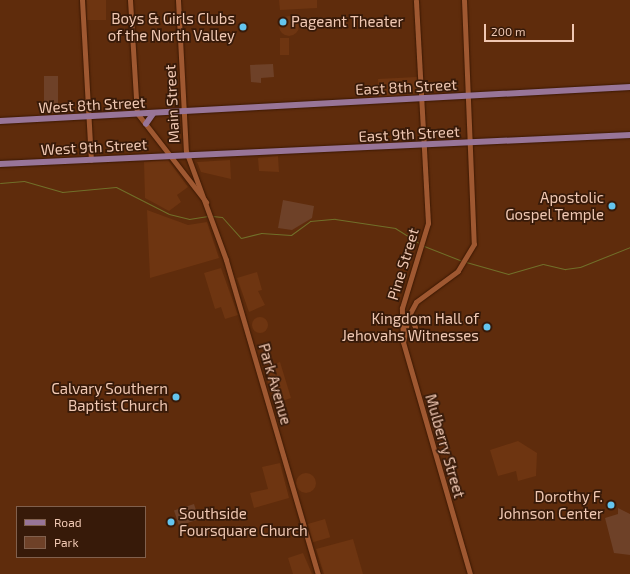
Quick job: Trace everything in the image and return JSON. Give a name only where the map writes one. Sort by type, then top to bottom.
[{"type":"main road","name":"East 8th Street","points":[[184,112],[630,87]]},
{"type":"main road","name":"West 8th Street","points":[[0,121],[137,113],[154,114],[184,112]]},
{"type":"main road","points":[[146,124],[154,114]]},
{"type":"main road","name":"East 9th Street","points":[[188,157],[630,135]]},
{"type":"main road","name":"West 9th Street","points":[[0,164],[169,156],[188,157]]},
{"type":"street","points":[[82,0],[91,160]]},
{"type":"street","points":[[130,0],[137,113],[206,202]]},
{"type":"street","name":"Main Street","points":[[178,0],[188,157],[206,202]]},
{"type":"street","name":"Pine Street","points":[[403,342],[402,308],[428,223],[416,0]]},
{"type":"street","points":[[464,0],[471,142]]},
{"type":"street","name":"Mulberry Street","points":[[470,574],[403,342],[405,325],[409,314],[424,293],[462,266],[468,257],[476,230],[471,142]]},
{"type":"street","name":"Park Avenue","points":[[206,202],[318,574]]},
{"type":"street","points":[[409,314],[415,327]]},
{"type":"shaded area","points":[[87,0],[106,0],[106,20],[87,20]]},
{"type":"shaded area","points":[[279,0],[317,0],[317,8],[280,10]]},
{"type":"shaded area","points":[[289,16],[296,19],[299,26],[296,33],[289,36],[282,33],[279,26],[282,19]]},
{"type":"shaded area","points":[[280,38],[289,38],[289,55],[280,55]]},
{"type":"shaded area","points":[[417,77],[418,95],[379,97],[378,79]]},
{"type":"shaded area","points":[[278,156],[279,172],[259,171],[258,158]]},
{"type":"shaded area","points":[[168,160],[188,187],[177,195],[181,202],[169,211],[145,198],[144,162]]},
{"type":"shaded area","points":[[230,160],[231,179],[201,172],[197,162]]},
{"type":"shaded area","points":[[147,210],[188,225],[207,222],[219,258],[150,278]]},
{"type":"shaded area","points":[[221,268],[238,315],[225,319],[221,307],[215,309],[204,273]]},
{"type":"shaded area","points":[[257,272],[262,290],[258,291],[265,305],[249,312],[237,278]]},
{"type":"shaded area","points":[[257,317],[263,317],[268,322],[266,331],[263,333],[257,333],[252,328],[252,322]]},
{"type":"shaded area","points":[[280,362],[291,398],[276,403],[263,369]]},
{"type":"shaded area","points":[[518,441],[537,453],[536,476],[518,481],[516,471],[498,476],[490,450]]},
{"type":"shaded area","points":[[280,463],[289,498],[254,508],[250,493],[268,489],[262,467]]},
{"type":"shaded area","points":[[306,473],[313,476],[316,483],[313,490],[306,493],[299,490],[296,483],[299,476]]},
{"type":"shaded area","points":[[325,519],[330,537],[313,542],[308,524]]},
{"type":"shaded area","points":[[353,539],[363,574],[324,574],[316,549]]},
{"type":"shaded area","points":[[303,553],[312,574],[293,574],[288,558]]},
{"type":"green space","points":[[273,64],[274,77],[261,78],[261,83],[251,82],[250,65]]},
{"type":"green space","points":[[44,76],[58,76],[58,113],[44,113]]},
{"type":"green space","points":[[283,200],[314,206],[312,218],[292,230],[278,228]]},
{"type":"green space","points":[[194,504],[199,519],[179,526],[174,510]]},
{"type":"green space","points":[[618,508],[630,514],[630,555],[614,553],[605,518],[618,514]]},
{"type":"waterway","points":[[0,183],[24,181],[62,192],[116,187],[169,214],[189,219],[208,216]]},
{"type":"waterway","points":[[212,216],[222,217],[241,238],[261,233],[291,235],[310,221],[335,219],[395,228],[419,243]]},
{"type":"waterway","points":[[424,246],[462,261]]},
{"type":"waterway","points":[[466,262],[508,274],[543,264],[565,269],[580,267],[630,247]]},
{"type":"place","name":"Pageant Theater","points":[[283,22]]},
{"type":"place","name":"Boys & Girls Clubs of the North Valley","points":[[243,27]]},
{"type":"place","name":"Apostolic Gospel Temple","points":[[612,206]]},
{"type":"place","name":"Kingdom Hall of Jehovahs Witnesses","points":[[487,327]]},
{"type":"place","name":"Calvary Southern Baptist Church","points":[[176,397]]},
{"type":"place","name":"Dorothy F. Johnson Center","points":[[611,505]]},
{"type":"place","name":"Southside Foursquare Church","points":[[171,522]]}]
